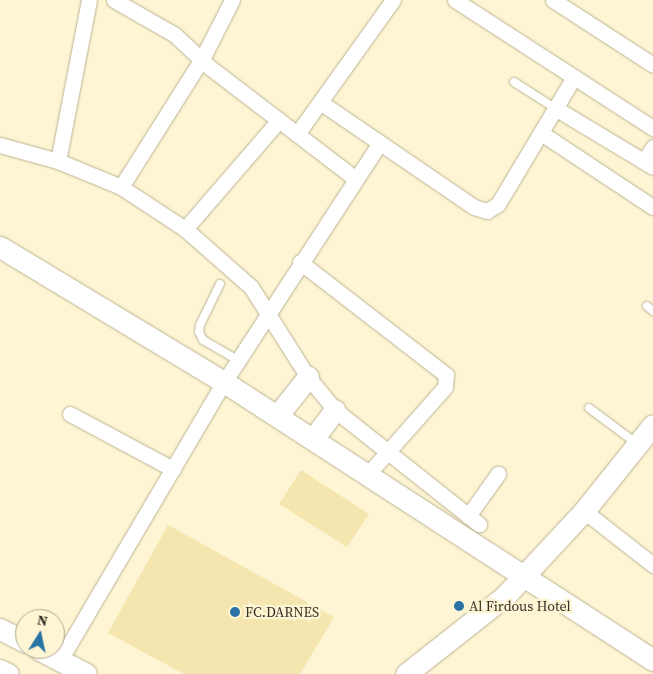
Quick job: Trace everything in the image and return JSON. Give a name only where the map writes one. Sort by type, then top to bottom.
[{"type":"street","points":[[58,161],[89,0]]},
{"type":"street","points":[[114,0],[175,35],[202,60],[356,179]]},
{"type":"street","points":[[121,187],[202,60],[232,0]]},
{"type":"street","points":[[297,134],[393,0]]},
{"type":"street","points":[[455,0],[653,128]]},
{"type":"street","points":[[553,0],[653,65]]},
{"type":"street","points":[[320,102],[474,207],[487,211],[498,204],[574,77]]},
{"type":"street","points":[[555,108],[648,164],[653,147]]},
{"type":"street","points":[[185,229],[279,120]]},
{"type":"street","points":[[540,133],[653,207]]},
{"type":"street","points":[[86,674],[60,660],[268,310],[380,143]]},
{"type":"street","points":[[0,145],[58,161],[121,187],[185,229],[251,287],[268,310],[308,377],[334,410],[386,454],[474,520],[498,474]]},
{"type":"street","points":[[0,247],[313,438],[522,578],[653,660]]},
{"type":"street","points":[[300,262],[446,375],[445,387],[368,474]]},
{"type":"street","points":[[277,416],[308,377]]},
{"type":"street","points":[[313,438],[334,410]]},
{"type":"street","points":[[70,414],[173,469]]},
{"type":"street","points":[[416,671],[505,596],[584,511],[647,437]]},
{"type":"street","points":[[584,511],[653,565]]},
{"type":"street","points":[[0,629],[15,637]]},
{"type":"street","points":[[0,670],[8,674]]},
{"type":"lane","points":[[514,82],[555,108]]},
{"type":"lane","points":[[220,284],[200,324],[199,332],[203,340],[238,360]]},
{"type":"lane","points":[[589,408],[647,437]]},
{"type":"shaded area","points":[[301,470],[369,514],[347,547],[279,504]]},
{"type":"shaded area","points":[[168,525],[334,617],[300,674],[184,674],[108,633]]},
{"type":"place","name":"Al Firdous Hotel","points":[[459,606]]},
{"type":"place","name":"FC.DARNES","points":[[235,612]]}]
